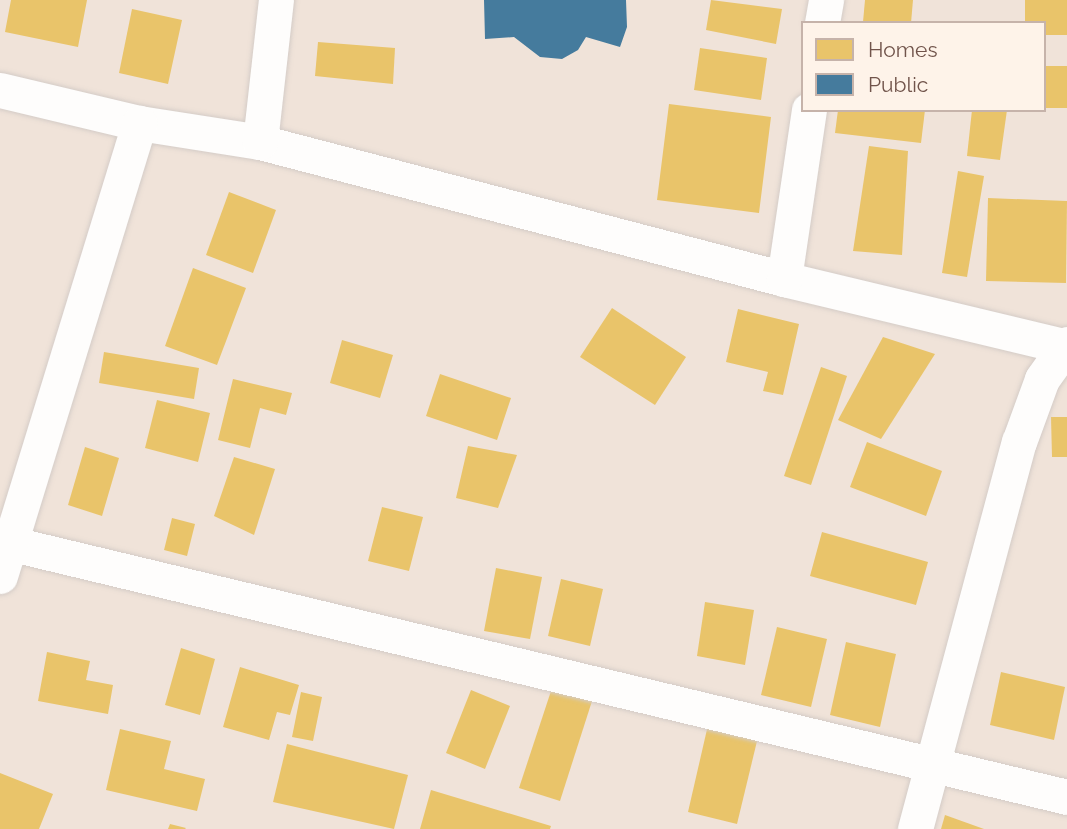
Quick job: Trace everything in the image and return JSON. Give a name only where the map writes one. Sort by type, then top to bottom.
[{"type":"street","points":[[260,142],[276,0]]},
{"type":"street","points":[[822,21],[826,0]]},
{"type":"street","points":[[0,90],[139,123],[260,142],[783,279],[1065,345],[1042,379],[1019,442],[935,764],[915,829]]},
{"type":"street","points":[[783,279],[809,112]]},
{"type":"street","points":[[0,576],[4,542],[139,123]]},
{"type":"street","points":[[4,542],[1067,797]]},
{"type":"shaded area","points":[[0,0],[1067,0],[1067,829],[0,829]]},
{"type":"building: Homes","points":[[11,0],[87,0],[78,47],[5,32]]},
{"type":"building: Homes","points":[[711,0],[782,9],[776,44],[706,30]]},
{"type":"building: Homes","points":[[865,0],[913,0],[911,21],[863,21]]},
{"type":"building: Homes","points":[[1025,0],[1067,0],[1067,35],[1046,35],[1046,21],[1025,21]]},
{"type":"building: Homes","points":[[132,9],[182,20],[168,84],[119,73]]},
{"type":"building: Homes","points":[[318,42],[395,48],[393,84],[315,76]]},
{"type":"building: Homes","points":[[700,48],[767,58],[761,100],[694,90]]},
{"type":"building: Homes","points":[[1046,66],[1067,66],[1067,108],[1046,108]]},
{"type":"building: Homes","points":[[669,104],[771,117],[759,213],[657,200]]},
{"type":"building: Homes","points":[[838,112],[925,112],[921,143],[835,133]]},
{"type":"building: Homes","points":[[972,112],[1007,112],[1000,160],[967,156]]},
{"type":"building: Homes","points":[[869,146],[908,151],[902,255],[853,251]]},
{"type":"building: Homes","points":[[958,171],[984,176],[967,277],[942,273]]},
{"type":"building: Homes","points":[[229,192],[276,210],[253,273],[206,255]]},
{"type":"building: Homes","points":[[988,198],[1067,201],[1066,283],[986,281]]},
{"type":"building: Homes","points":[[193,268],[246,288],[217,365],[165,346]]},
{"type":"building: Homes","points":[[612,308],[686,357],[655,405],[580,357]]},
{"type":"building: Homes","points":[[738,309],[799,324],[783,395],[763,391],[768,372],[726,362]]},
{"type":"building: Homes","points":[[883,337],[935,354],[881,439],[838,420]]},
{"type":"building: Homes","points":[[342,340],[393,355],[380,398],[330,383]]},
{"type":"building: Homes","points":[[104,352],[199,368],[194,399],[99,383]]},
{"type":"building: Homes","points":[[821,367],[847,376],[811,485],[784,476]]},
{"type":"building: Homes","points":[[440,374],[511,398],[497,440],[426,416]]},
{"type":"building: Homes","points":[[233,379],[292,393],[286,415],[260,408],[250,448],[218,440]]},
{"type":"building: Homes","points":[[157,400],[210,413],[198,462],[145,448]]},
{"type":"building: Homes","points":[[1051,417],[1067,417],[1067,457],[1052,457]]},
{"type":"building: Homes","points":[[867,442],[942,471],[926,516],[850,487]]},
{"type":"building: Homes","points":[[468,446],[517,455],[498,508],[456,498]]},
{"type":"building: Homes","points":[[85,447],[119,458],[102,516],[68,505]]},
{"type":"building: Homes","points":[[234,457],[275,469],[254,535],[214,516]]},
{"type":"building: Homes","points":[[382,507],[423,517],[409,571],[368,561]]},
{"type":"building: Homes","points":[[172,518],[195,524],[187,556],[164,550]]},
{"type":"building: Homes","points":[[822,532],[928,562],[916,605],[810,576]]},
{"type":"building: Homes","points":[[496,568],[542,577],[530,639],[484,631]]},
{"type":"building: Homes","points":[[561,579],[603,589],[590,646],[548,636]]},
{"type":"building: Homes","points":[[705,602],[754,610],[745,665],[697,656]]},
{"type":"building: Homes","points":[[777,627],[827,639],[811,707],[761,695]]},
{"type":"building: Homes","points":[[846,642],[896,654],[880,727],[830,715]]},
{"type":"building: Homes","points":[[181,648],[215,659],[200,715],[165,705]]},
{"type":"building: Homes","points":[[47,652],[90,661],[86,680],[113,685],[108,714],[38,701]]},
{"type":"building: Homes","points":[[240,667],[299,685],[290,715],[277,712],[269,740],[223,727]]},
{"type":"building: Homes","points":[[1001,672],[1065,687],[1054,740],[990,725]]},
{"type":"building: Homes","points":[[552,688],[592,701],[560,801],[519,788]]},
{"type":"building: Homes","points":[[471,690],[510,706],[485,769],[446,753]]},
{"type":"building: Homes","points":[[301,692],[322,697],[313,741],[292,737]]},
{"type":"building: Homes","points":[[708,725],[758,737],[737,824],[688,812]]},
{"type":"building: Homes","points":[[120,729],[171,741],[164,769],[205,779],[197,811],[106,790]]},
{"type":"building: Homes","points":[[287,744],[408,775],[394,829],[273,802]]},
{"type":"building: Homes","points":[[0,773],[53,794],[39,829],[0,829]]},
{"type":"building: Homes","points":[[431,790],[551,826],[550,829],[420,829]]},
{"type":"building: Homes","points":[[945,815],[984,829],[941,829]]},
{"type":"building: Homes","points":[[170,824],[186,828],[168,829]]},
{"type":"building: Public","points":[[484,0],[626,0],[627,27],[620,47],[586,37],[578,50],[562,59],[540,57],[514,37],[485,39]]}]
